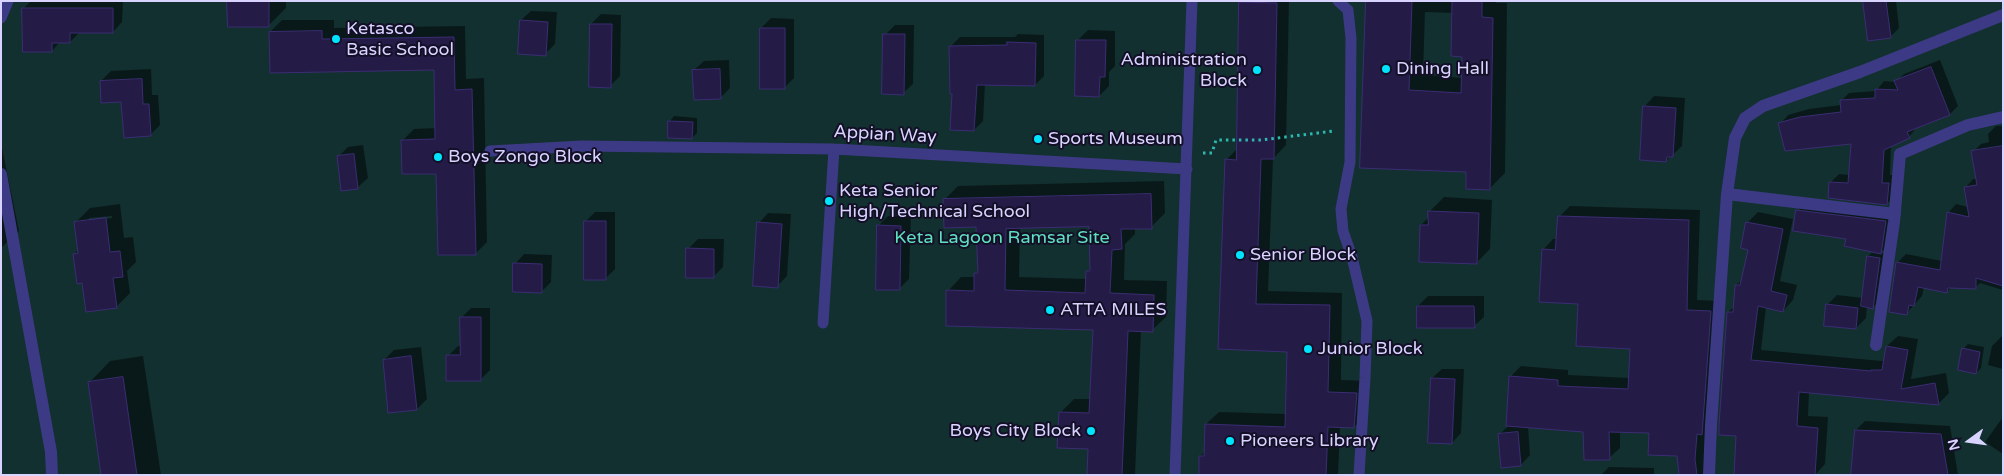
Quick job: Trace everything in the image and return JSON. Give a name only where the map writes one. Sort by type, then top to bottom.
[{"type":"street","points":[[1710,475],[1711,425],[1727,194],[1735,138],[1745,118],[1763,106],[1860,72],[2003,15]]},
{"type":"street","points":[[1876,345],[1895,214],[1900,154],[1968,125],[2003,117]]},
{"type":"street","points":[[1,174],[51,452],[52,475]]},
{"type":"street","points":[[1727,194],[1895,214]]},
{"type":"lane","points":[[1,18],[8,1]]},
{"type":"lane","points":[[1175,475],[1192,1]]},
{"type":"lane","points":[[1338,1],[1348,10],[1351,38],[1350,162],[1343,189],[1341,209],[1343,231],[1352,257],[1367,321],[1358,475]]},
{"type":"lane","name":"Appian Way","points":[[490,151],[582,146],[834,149],[1186,169]]},
{"type":"lane","points":[[823,323],[834,149]]},
{"type":"path","points":[[1187,152],[1212,153],[1216,140],[1260,140],[1350,129]]},
{"type":"green space","name":"Keta Lagoon Ramsar Site","points":[[1,1],[2003,1],[2003,475],[1,475]]},
{"type":"building","points":[[227,1],[269,1],[269,27],[228,27]]},
{"type":"building","points":[[1366,1],[1412,1],[1409,90],[1461,93],[1462,57],[1451,56],[1452,1],[1482,1],[1482,17],[1493,18],[1490,190],[1466,189],[1466,172],[1360,168]]},
{"type":"building","points":[[1863,1],[1886,1],[1891,38],[1868,41]]},
{"type":"building","points":[[1239,2],[1277,3],[1274,159],[1261,159],[1256,304],[1330,305],[1328,392],[1357,393],[1354,428],[1328,427],[1326,475],[1199,475],[1199,456],[1204,456],[1205,424],[1285,427],[1287,352],[1218,349],[1225,159],[1236,160]]},
{"type":"building","points":[[22,8],[113,8],[113,33],[70,33],[70,43],[52,43],[52,52],[23,52]]},
{"type":"building","points":[[520,20],[548,22],[546,56],[518,54]]},
{"type":"building","points":[[590,24],[612,24],[611,88],[589,87]]},
{"type":"building","points":[[760,28],[785,28],[785,89],[760,89]]},
{"type":"building","points":[[322,31],[322,39],[454,37],[455,90],[472,89],[476,255],[438,255],[436,174],[402,174],[401,140],[435,139],[434,70],[270,73],[269,32]]},
{"type":"building","points":[[883,34],[905,34],[904,95],[882,94]]},
{"type":"building","points":[[1076,40],[1106,40],[1105,77],[1100,77],[1099,97],[1075,96]]},
{"type":"building","points":[[1007,42],[1036,43],[1035,86],[977,85],[974,131],[950,130],[952,94],[950,94],[949,46],[1007,45]]},
{"type":"building","points":[[1931,67],[1950,115],[1907,132],[1910,138],[1884,150],[1882,183],[1889,183],[1887,205],[1828,198],[1829,182],[1848,183],[1851,144],[1785,151],[1778,123],[1800,117],[1841,112],[1840,100],[1875,98],[1875,89],[1898,90],[1894,81]]},
{"type":"building","points":[[720,69],[721,99],[694,100],[692,70]]},
{"type":"building","points":[[142,79],[143,104],[149,104],[151,136],[124,138],[121,102],[101,103],[100,81]]},
{"type":"building","points":[[1643,106],[1676,108],[1673,157],[1667,157],[1666,162],[1640,160]]},
{"type":"building","points":[[668,121],[693,122],[692,139],[668,138]]},
{"type":"building","points":[[2003,146],[2003,286],[1976,278],[1976,289],[1948,288],[1947,293],[1918,287],[1914,306],[1909,305],[1907,315],[1889,312],[1896,262],[1940,270],[1947,212],[1969,217],[1964,187],[1977,185],[1971,151]]},
{"type":"building","points":[[354,154],[358,189],[341,191],[337,156]]},
{"type":"building","points":[[1151,194],[1152,229],[1121,229],[1122,249],[1112,250],[1110,293],[1154,295],[1153,332],[1128,331],[1122,475],[1087,475],[1088,449],[1057,448],[1059,412],[1089,413],[1093,330],[946,326],[946,290],[974,291],[974,273],[978,273],[976,227],[944,228],[943,199]],"holes":[[[1089,227],[1090,271],[1086,271],[1085,293],[1005,290],[1006,229]]]},
{"type":"building","points":[[1796,210],[1886,221],[1881,254],[1844,246],[1846,239],[1793,231]]},
{"type":"building","points":[[1428,211],[1479,213],[1477,264],[1419,262],[1420,225],[1428,225]]},
{"type":"building","points":[[1558,216],[1689,220],[1687,310],[1711,311],[1702,435],[1697,434],[1695,459],[1697,475],[1679,475],[1677,456],[1648,455],[1649,433],[1609,432],[1610,460],[1584,460],[1583,432],[1506,426],[1509,376],[1558,380],[1558,386],[1628,389],[1630,349],[1576,346],[1578,304],[1539,302],[1542,249],[1555,250]]},
{"type":"building","points":[[106,218],[110,252],[120,251],[123,277],[113,278],[117,308],[86,312],[82,283],[77,284],[73,254],[78,253],[74,222]]},
{"type":"building","points":[[584,221],[606,221],[606,280],[584,280]]},
{"type":"building","points":[[757,222],[782,224],[778,288],[753,286]]},
{"type":"building","points":[[1746,222],[1783,229],[1771,291],[1787,295],[1783,312],[1758,306],[1751,360],[1871,371],[1882,370],[1886,346],[1908,350],[1901,389],[1935,383],[1939,405],[1799,392],[1797,426],[1818,428],[1815,475],[1734,475],[1736,436],[1719,435],[1719,425],[1727,312],[1733,312],[1735,285],[1740,285],[1748,250],[1741,248]]},
{"type":"building","points":[[877,225],[901,226],[900,290],[876,290]]},
{"type":"building","points":[[686,248],[714,249],[714,278],[686,278]]},
{"type":"building","points":[[1867,256],[1880,258],[1873,309],[1861,306]]},
{"type":"building","points":[[513,263],[542,264],[542,293],[513,292]]},
{"type":"building","points":[[1826,304],[1858,308],[1856,329],[1824,326]]},
{"type":"building","points":[[1417,306],[1474,306],[1475,328],[1417,328]]},
{"type":"building","points":[[460,317],[481,317],[481,381],[446,381],[446,355],[460,355]]},
{"type":"building","points":[[1962,348],[1980,352],[1976,374],[1958,370]]},
{"type":"building","points":[[411,356],[417,410],[388,413],[383,360]]},
{"type":"building","points":[[123,377],[137,475],[101,475],[88,382]]},
{"type":"building","points":[[1431,378],[1455,379],[1452,444],[1428,443]]},
{"type":"building","points":[[1855,430],[1941,434],[1948,475],[1851,475]]},
{"type":"building","points":[[1518,432],[1521,466],[1501,468],[1498,434]]},
{"type":"place","name":"Ketasco Basic School","points":[[336,39]]},
{"type":"place","name":"Dining Hall","points":[[1386,69]]},
{"type":"place","name":"Administration Block","points":[[1257,70]]},
{"type":"place","name":"Sports Museum","points":[[1038,139]]},
{"type":"place","name":"Boys Zongo Block","points":[[438,157]]},
{"type":"place","name":"Keta Senior High/Technical School","points":[[829,201]]},
{"type":"place","name":"Senior Block","points":[[1240,255]]},
{"type":"place","name":"ATTA MILES","points":[[1050,310]]},
{"type":"place","name":"Junior Block","points":[[1308,349]]},
{"type":"place","name":"Boys City Block","points":[[1091,431]]},
{"type":"place","name":"Pioneers Library","points":[[1230,441]]}]
